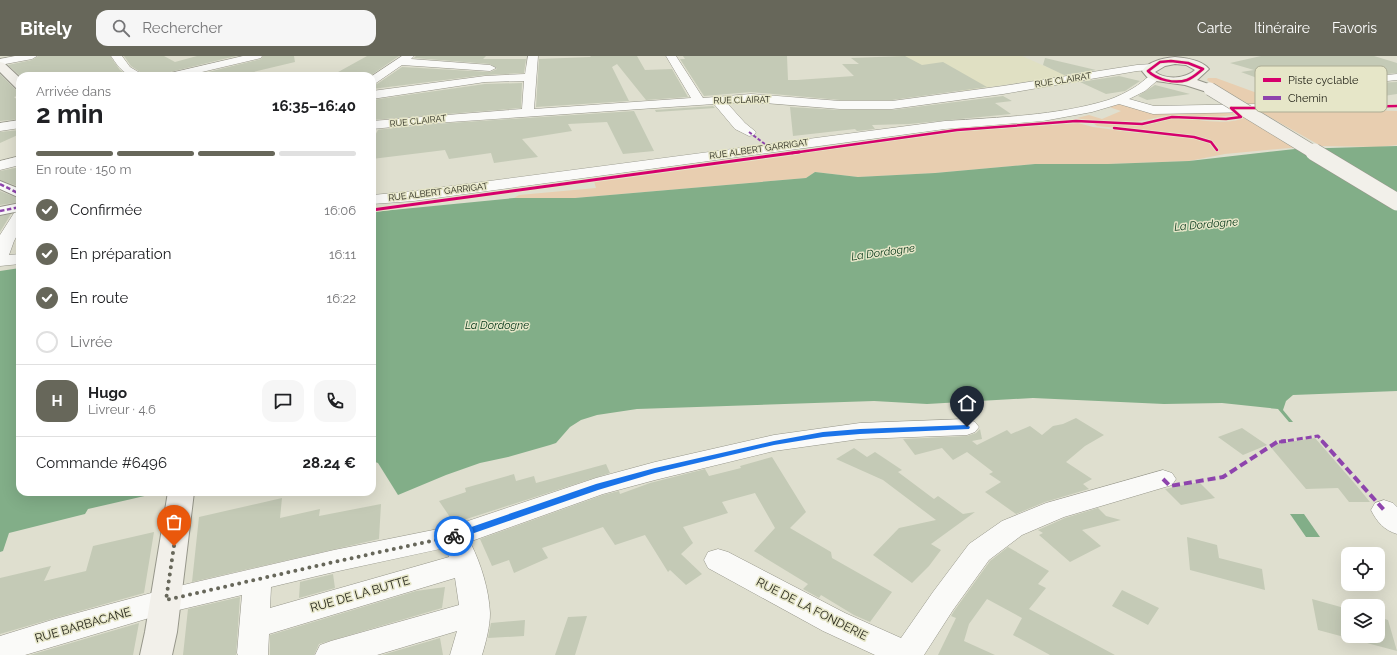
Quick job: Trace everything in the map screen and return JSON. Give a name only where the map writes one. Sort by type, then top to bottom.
[{"type":"main road","points":[[0,64],[16,80]]},
{"type":"main road","points":[[1159,64],[1195,67]]},
{"type":"main road","points":[[1159,64],[1169,80],[1195,67]]},
{"type":"main road","points":[[1195,67],[1210,89],[1397,202]]},
{"type":"main road","points":[[156,655],[166,600],[181,496]]},
{"type":"street","points":[[0,64],[32,56]]},
{"type":"street","points":[[116,56],[126,69],[132,72]]},
{"type":"street","points":[[187,72],[257,56]]},
{"type":"street","points":[[431,96],[470,56]]},
{"type":"street","points":[[528,112],[533,56]]},
{"type":"street","points":[[671,56],[699,101]]},
{"type":"street","points":[[376,78],[404,59],[490,68]]},
{"type":"street","name":"RUE CLAIRAT","points":[[376,125],[528,112],[751,98],[840,105],[892,105],[1003,90],[1109,73],[1128,72],[1159,64]]},
{"type":"street","name":"RUE ALBERT GARRIGAT","points":[[1142,88],[1159,64]]},
{"type":"street","points":[[376,94],[485,79],[530,77]]},
{"type":"street","points":[[1387,78],[1397,77]]},
{"type":"street","name":"RUE ALBERT GARRIGAT","points":[[376,199],[414,196],[945,125],[1051,116],[1076,112],[1118,100],[1142,88],[1169,80]]},
{"type":"street","points":[[716,100],[740,126],[749,132]]},
{"type":"street","points":[[1118,100],[1158,110],[1255,108]]},
{"type":"street","points":[[892,105],[945,125]]},
{"type":"street","points":[[0,127],[16,125]]},
{"type":"street","points":[[0,166],[16,161]]},
{"type":"street","points":[[0,184],[16,192]]},
{"type":"street","points":[[0,211],[16,208]]},
{"type":"street","points":[[7,241],[16,224]]},
{"type":"street","points":[[0,261],[16,259]]},
{"type":"street","name":"RUE BARBACANE","points":[[0,650],[55,632],[166,600],[455,536],[596,487],[655,471],[774,443],[860,431],[967,427]]},
{"type":"street","points":[[907,655],[943,601],[980,552],[1012,528],[1055,510],[1163,479]]},
{"type":"street","points":[[455,536],[469,574],[475,600],[466,655]]},
{"type":"street","name":"RUE DE LA FONDERIE","points":[[718,560],[834,622],[907,655]]},
{"type":"street","name":"RUE DE LA BUTTE","points":[[257,579],[254,639],[465,564]]},
{"type":"street","points":[[332,655],[474,613]]},
{"type":"shaded area","points":[[893,56],[1022,56],[1067,76],[962,91]]},
{"type":"shaded area","points":[[1208,78],[1216,78],[1255,92],[1255,105],[1251,105],[1217,88],[1207,80]]},
{"type":"shaded area","points":[[1119,104],[1148,112],[1232,111],[1235,115],[1214,117],[1165,116],[1136,122],[1091,121],[1077,118],[1089,115],[1102,119],[1121,111],[1109,107]]},
{"type":"shaded area","points":[[1397,111],[1397,145],[1379,147],[1321,146],[1261,112]]},
{"type":"shaded area","points":[[1247,116],[1300,147],[1225,154],[1189,161],[1108,164],[1035,164],[935,173],[858,177],[815,172],[806,178],[575,198],[514,198],[519,195],[596,188],[594,181],[954,132],[1078,123],[1093,127],[1138,133],[1138,130],[1097,126],[1093,123],[1142,125],[1178,118],[1223,122],[1240,119]]},
{"type":"water","name":"La Dordogne","points":[[1397,146],[1397,391],[1293,395],[1286,401],[1283,410],[1293,422],[1289,422],[1278,409],[1222,403],[1164,404],[1033,398],[927,404],[874,401],[637,409],[597,415],[581,420],[570,427],[556,443],[508,457],[480,463],[398,495],[378,463],[376,462],[376,212],[514,198],[575,198],[806,178],[815,172],[858,177],[935,173],[1035,164],[1108,164],[1189,161],[1295,149]]},
{"type":"water","points":[[16,269],[16,496],[145,496],[88,509],[85,514],[9,533],[3,551],[0,552],[0,271]]},
{"type":"water","points":[[1290,514],[1304,514],[1320,537],[1306,537]]},
{"type":"building","points":[[38,56],[110,56],[120,70],[123,72],[16,72],[8,65],[32,60]]},
{"type":"building","points":[[124,56],[164,56],[175,62],[197,56],[236,56],[170,72],[140,72],[131,66]]},
{"type":"building","points":[[263,56],[294,56],[295,62],[253,72],[208,72],[261,59]]},
{"type":"building","points":[[367,56],[399,56],[376,72],[338,72]]},
{"type":"building","points":[[416,56],[486,56],[483,59],[526,59],[524,73],[485,75],[376,89],[376,84],[402,67],[490,72],[497,69],[490,64],[414,58]]},
{"type":"building","points":[[590,56],[637,56],[645,70],[672,69],[688,97],[646,100],[617,64],[612,67],[629,101],[536,107],[539,59],[591,57]]},
{"type":"building","points":[[683,56],[787,56],[788,80],[797,80],[854,76],[842,64],[859,64],[851,58],[905,56],[922,65],[943,62],[987,87],[892,100],[840,100],[751,92],[704,96],[680,59],[685,59]]},
{"type":"building","points":[[1261,56],[1374,56],[1397,63],[1397,73],[1387,74],[1387,66],[1255,66],[1255,77],[1241,72],[1254,70],[1230,63]]},
{"type":"building","points":[[1045,58],[1096,70],[1064,75],[1043,65]]},
{"type":"building","points":[[0,74],[16,89],[16,96],[14,97],[16,99],[16,119],[0,121]]},
{"type":"building","points":[[1119,76],[1140,81],[1125,91],[1106,94],[1080,82]]},
{"type":"building","points":[[1387,82],[1397,82],[1397,94],[1387,95]]},
{"type":"building","points":[[522,83],[521,108],[376,120],[376,99],[485,84]]},
{"type":"building","points":[[1155,85],[1190,94],[1147,100],[1138,96]]},
{"type":"building","points":[[1003,96],[1012,101],[995,103],[1011,114],[909,124],[872,125],[875,129],[857,131],[855,129],[793,136],[790,107],[840,110],[892,110]]},
{"type":"building","points":[[713,106],[715,108],[656,112],[655,110]]},
{"type":"building","points":[[634,111],[654,151],[623,154],[607,122],[568,124],[572,131],[522,139],[538,157],[494,163],[491,153],[449,159],[445,150],[376,159],[376,134],[378,130],[376,130],[435,124]]},
{"type":"building","points":[[16,130],[16,136],[0,143],[0,132]]},
{"type":"building","points":[[16,168],[16,186],[0,180],[0,171]]},
{"type":"building","points":[[0,191],[16,197],[16,203],[0,205]]},
{"type":"building","points":[[11,214],[0,232],[0,216]]},
{"type":"building","points":[[1076,418],[1104,435],[1085,446],[1066,462],[1092,479],[1083,484],[1089,489],[1045,502],[1016,514],[985,492],[1001,482],[989,474],[993,472],[967,452],[953,460],[942,448],[915,455],[903,439],[967,436],[976,433],[980,429],[982,439],[972,441],[977,445],[1007,430],[1011,434],[1030,426],[1042,435],[1053,426],[1063,424]]},
{"type":"building","points":[[1242,428],[1267,445],[1243,455],[1218,437]]},
{"type":"building","points":[[1315,438],[1370,502],[1349,502],[1338,488],[1306,489],[1269,445]]},
{"type":"building","points":[[854,448],[867,457],[875,452],[902,470],[898,472],[934,499],[938,496],[963,514],[975,512],[931,544],[941,550],[929,566],[912,583],[873,555],[899,528],[936,520],[883,480],[836,459]]},
{"type":"building","points":[[772,457],[806,512],[790,528],[831,552],[832,558],[892,592],[870,622],[854,615],[821,595],[819,598],[803,589],[808,584],[754,551],[775,528],[755,493],[722,502],[728,513],[683,527],[693,543],[681,554],[702,574],[686,585],[670,570],[668,572],[645,535],[615,545],[603,527],[542,548],[548,558],[514,573],[509,560],[492,566],[480,539],[603,495],[619,491],[620,494],[650,483],[705,469],[709,476],[741,468],[740,466]]},
{"type":"building","points":[[606,464],[610,473],[454,523],[439,501],[466,492],[465,488],[514,474],[516,481],[534,476],[536,483]]},
{"type":"building","points":[[1199,482],[1215,498],[1181,505],[1165,489]]},
{"type":"building","points":[[282,498],[280,518],[320,509],[319,516],[381,504],[379,539],[192,582],[199,517]]},
{"type":"building","points":[[1098,508],[1106,516],[1121,520],[1082,530],[1101,546],[1070,562],[1039,535],[1043,533],[1038,530],[1065,518]]},
{"type":"building","points":[[154,532],[144,593],[0,634],[0,578],[51,566],[44,581],[86,571],[93,546]]},
{"type":"building","points":[[1187,537],[1217,545],[1219,558],[1262,569],[1265,590],[1190,570]]},
{"type":"building","points":[[1008,547],[1049,571],[1038,584],[1046,588],[1029,609],[1115,655],[1050,655],[1013,635],[1022,618],[987,599],[969,624],[964,641],[995,655],[938,655],[956,618],[951,616],[954,611],[990,561]]},
{"type":"building","points":[[333,574],[335,588],[299,598],[300,582]]},
{"type":"building","points":[[445,587],[442,608],[319,644],[314,655],[270,655],[270,635],[416,591]]},
{"type":"building","points":[[1122,590],[1159,608],[1148,625],[1112,606]]},
{"type":"building","points":[[240,597],[236,655],[183,655],[188,609]]},
{"type":"building","points":[[1312,599],[1341,607],[1341,636],[1318,630]]},
{"type":"building","points":[[587,616],[575,655],[555,655],[568,617]]},
{"type":"building","points":[[1385,619],[1388,620],[1397,651],[1367,643],[1385,643]]},
{"type":"building","points":[[525,620],[524,636],[488,638],[491,623]]},
{"type":"building","points":[[139,623],[133,655],[30,655]]},
{"type":"building","points":[[440,638],[443,655],[382,655]]},
{"type":"marked path","points":[[749,132],[770,148]]},
{"type":"marked path","points":[[0,184],[16,192]]},
{"type":"marked path","points":[[0,211],[16,208]]},
{"type":"marked path","points":[[1163,479],[1170,486],[1223,477],[1277,442],[1318,436],[1384,510]]},
{"type":"cycle path","points":[[1171,61],[1180,61],[1203,69],[1193,77],[1183,81],[1172,81],[1160,78],[1148,71],[1160,62],[1171,61]]},
{"type":"cycle path","points":[[1387,106],[1397,106]]},
{"type":"cycle path","points":[[1231,108],[1255,108]]},
{"type":"cycle path","points":[[376,209],[957,130],[1076,121],[1142,124],[1172,117],[1226,119],[1241,117],[1231,108]]},
{"type":"cycle path","points":[[1114,128],[1194,137],[1211,142],[1217,150]]},
{"type":"way so far","points":[[174,546],[166,600],[454,536]]},
{"type":"route","points":[[454,536],[596,487],[655,471],[774,443],[860,431],[967,427]]}]
